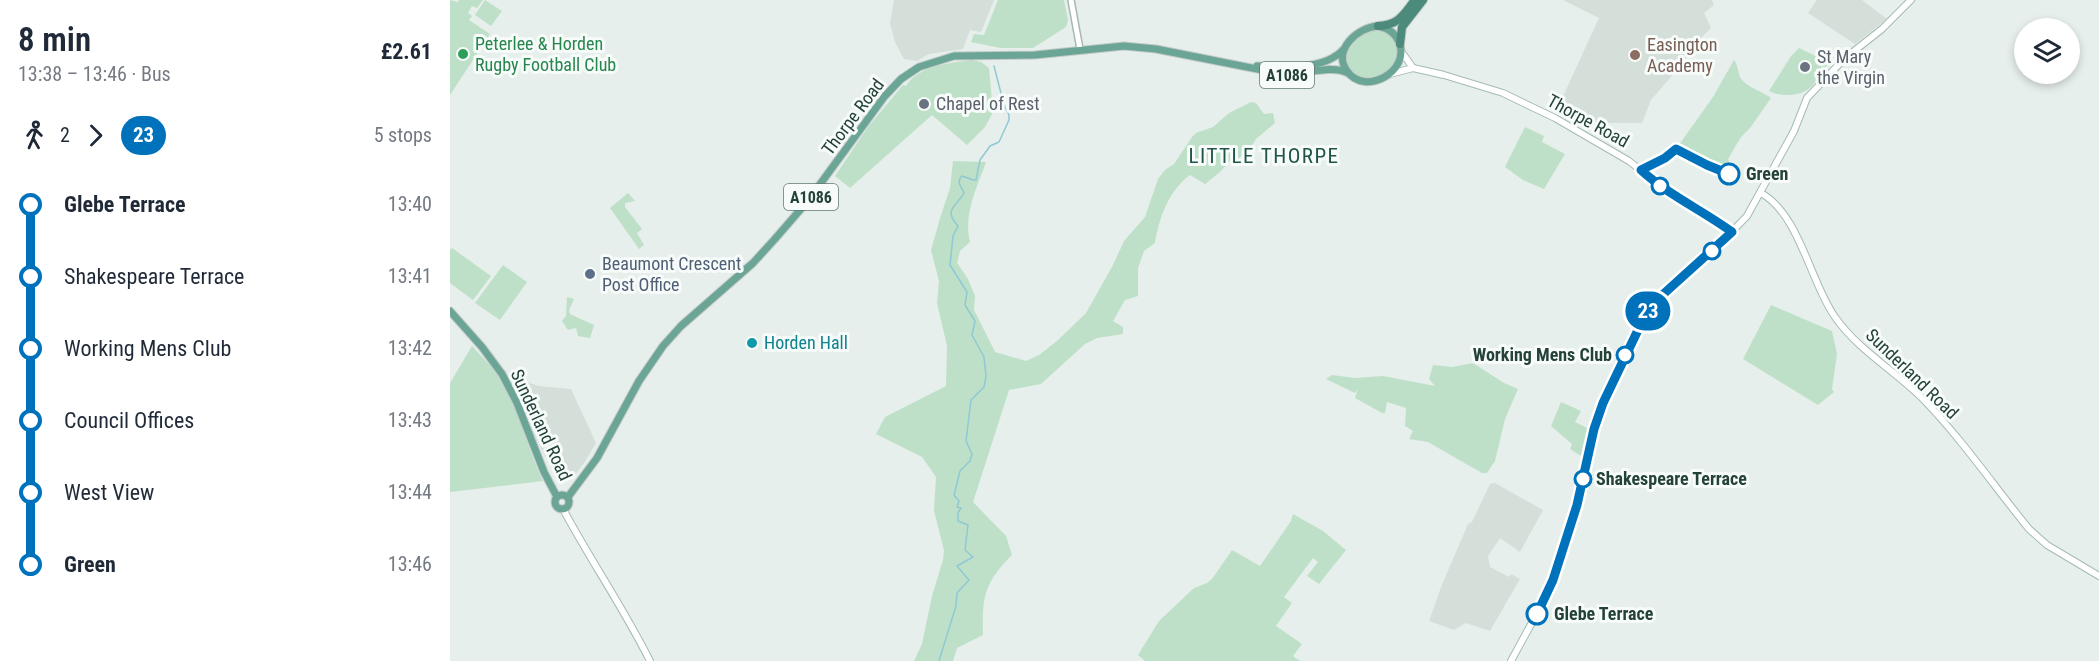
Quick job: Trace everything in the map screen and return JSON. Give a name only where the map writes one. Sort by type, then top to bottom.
[{"type":"highway","points":[[1378,26],[1396,22],[1415,0]]},
{"type":"highway","points":[[1401,48],[1402,27],[1423,0]]},
{"type":"main road","points":[[1510,661],[1553,580],[1577,505],[1594,429],[1603,403],[1650,308],[1747,216],[1798,122],[1804,102],[1844,59],[1881,29],[1911,0]]},
{"type":"main road","points":[[1401,48],[1397,67],[1389,74],[1366,82],[1348,73],[1343,61],[1345,47],[1365,28],[1378,26],[1394,34],[1413,68]]},
{"type":"main road","name":"Thorpe Road","points":[[568,497],[597,458],[639,381],[663,346],[681,326],[746,269],[774,240],[807,202],[884,97],[901,79],[929,62],[954,56],[1035,55],[1103,46],[1140,47],[1282,74],[1300,75],[1335,69],[1348,73]]},
{"type":"main road","name":"Thorpe Road","points":[[1240,66],[1308,65],[1333,59],[1345,47]]},
{"type":"main road","name":"Thorpe Road","points":[[1389,74],[1413,68],[1457,78],[1503,93],[1556,118],[1634,165],[1659,185],[1732,232]]},
{"type":"main road","name":"Sunderland Road","points":[[1761,193],[1769,198],[1790,225],[1834,317],[1875,359],[1922,399],[2029,529],[2047,545],[2099,576]]},
{"type":"main road","name":"Sunderland Road","points":[[450,311],[502,374],[517,403],[544,472],[557,496]]},
{"type":"main road","points":[[563,494],[568,497],[569,506],[563,509],[556,505],[557,496],[563,494]]},
{"type":"main road","name":"Sunderland Road","points":[[563,509],[635,631],[650,661]]},
{"type":"street","points":[[1071,0],[1080,49]]},
{"type":"shaded area","points":[[894,0],[994,0],[981,32],[970,30],[963,49],[929,54],[917,61],[904,59],[895,42],[890,23]]},
{"type":"shaded area","name":"Easington Academy","points":[[1563,0],[1712,0],[1714,5],[1704,13],[1711,28],[1693,46],[1682,64],[1651,100],[1642,123],[1598,123],[1560,103],[1599,18]]},
{"type":"shaded area","points":[[1817,0],[1862,0],[1887,19],[1855,44],[1808,13]]},
{"type":"shaded area","points":[[517,378],[538,386],[571,389],[596,443],[575,475],[568,478],[551,466],[542,451],[512,380]]},
{"type":"shaded area","points":[[1495,483],[1543,510],[1520,552],[1500,538],[1488,556],[1490,567],[1509,577],[1511,574],[1520,579],[1490,631],[1466,623],[1454,630],[1429,621],[1468,524],[1472,522],[1490,484]]},
{"type":"green space","name":"Peterlee & Horden Rugby Football Club","points":[[450,0],[458,2],[459,0],[483,0],[477,8],[472,6],[468,13],[472,16],[469,20],[490,34],[450,95]]},
{"type":"green space","points":[[485,0],[502,11],[491,26],[475,15]]},
{"type":"green space","points":[[998,0],[1064,0],[1068,20],[1066,27],[1033,48],[1000,48],[971,42],[974,34],[984,35]]},
{"type":"green space","points":[[1374,29],[1389,35],[1397,43],[1398,53],[1394,63],[1386,72],[1376,77],[1364,78],[1347,67],[1346,53],[1355,41]]},
{"type":"green space","points":[[1799,48],[1830,63],[1813,85],[1804,92],[1784,95],[1769,91],[1791,56]]},
{"type":"green space","points":[[972,60],[981,62],[989,68],[993,112],[985,127],[967,145],[932,115],[850,188],[835,176],[868,127],[903,85],[906,86],[911,79],[926,70],[944,64]]},
{"type":"green space","points":[[1734,60],[1741,79],[1771,98],[1741,137],[1728,159],[1732,170],[1730,175],[1707,166],[1676,149],[1713,97]]},
{"type":"green space","points":[[1251,102],[1256,103],[1264,114],[1273,113],[1275,123],[1256,139],[1248,152],[1236,160],[1231,160],[1205,184],[1190,175],[1176,188],[1162,214],[1155,243],[1144,251],[1138,268],[1138,296],[1125,300],[1113,321],[1123,327],[1123,334],[1097,338],[1085,344],[1041,384],[1009,390],[973,502],[1006,536],[1012,555],[996,574],[987,591],[983,610],[983,635],[957,648],[953,661],[914,661],[922,644],[932,596],[943,560],[944,550],[934,511],[936,477],[922,457],[876,434],[885,417],[946,386],[947,346],[937,303],[939,281],[931,250],[950,188],[953,161],[986,162],[975,191],[968,221],[970,242],[960,251],[957,263],[968,279],[975,296],[974,310],[995,352],[1026,361],[1039,355],[1057,341],[1086,313],[1124,241],[1145,217],[1158,179],[1174,164],[1192,137],[1196,133],[1213,127],[1229,113]]},
{"type":"green space","points":[[1525,127],[1544,136],[1542,142],[1565,154],[1544,189],[1523,180],[1505,167]]},
{"type":"green space","points":[[628,193],[635,201],[625,203],[625,207],[642,229],[637,233],[644,245],[639,249],[610,208]]},
{"type":"green space","points":[[452,248],[491,276],[473,300],[450,283],[450,250]]},
{"type":"green space","points":[[503,265],[527,282],[500,320],[475,303]]},
{"type":"green space","points":[[567,297],[574,299],[569,310],[570,314],[594,325],[590,338],[578,336],[576,328],[568,330],[562,321],[566,316]]},
{"type":"green space","points":[[1771,305],[1832,331],[1837,354],[1832,389],[1834,392],[1818,405],[1743,359]]},
{"type":"green space","points":[[472,346],[504,385],[543,481],[450,492],[450,383]]},
{"type":"green space","points":[[1473,363],[1504,383],[1518,389],[1505,419],[1495,461],[1487,473],[1482,473],[1428,442],[1409,439],[1413,431],[1405,426],[1406,408],[1387,402],[1385,413],[1382,413],[1355,398],[1358,389],[1355,393],[1326,379],[1332,375],[1355,378],[1383,376],[1435,386],[1429,379],[1433,365],[1452,367]]},
{"type":"green space","points":[[1561,402],[1581,411],[1575,422],[1591,430],[1581,456],[1570,449],[1572,444],[1551,426]]},
{"type":"green space","points":[[1293,514],[1323,531],[1346,550],[1319,584],[1307,576],[1318,562],[1313,558],[1284,597],[1292,603],[1276,626],[1302,644],[1293,656],[1300,661],[1145,661],[1138,655],[1159,621],[1194,588],[1212,579],[1232,550],[1260,566],[1291,521]]},
{"type":"waterway","points":[[939,661],[956,606],[957,593],[969,580],[957,566],[973,557],[965,550],[968,525],[958,521],[961,508],[957,507],[959,501],[954,495],[960,471],[970,461],[972,454],[966,441],[971,400],[984,387],[986,376],[984,357],[972,335],[975,321],[965,305],[967,292],[950,265],[953,236],[958,226],[951,212],[964,193],[959,183],[960,178],[962,176],[976,180],[980,160],[990,146],[999,142],[1009,120],[994,66]]},
{"type":"bus line","name":"23","points":[[1537,614],[1553,580],[1577,505],[1594,429],[1603,403],[1645,316],[1659,298],[1732,232],[1678,198],[1641,170],[1665,158],[1676,149],[1729,174]]},
{"type":"place","name":"Peterlee & Horden Rugby Football Club","points":[[463,54]]},
{"type":"place","name":"Easington Academy","points":[[1635,55]]},
{"type":"place","name":"St Mary the Virgin","points":[[1805,67]]},
{"type":"place","name":"Chapel of Rest","points":[[924,104]]},
{"type":"place","name":"Green","points":[[1729,174]]},
{"type":"place","name":"Beaumont Crescent Post Office","points":[[590,274]]},
{"type":"place","name":"Horden Hall","points":[[752,343]]},
{"type":"place","name":"Working Mens Club","points":[[1625,355]]},
{"type":"place","name":"Shakespeare Terrace","points":[[1583,479]]},
{"type":"place","name":"Glebe Terrace","points":[[1537,614]]},
{"type":"district","name":"LITTLE THORPE","points":[[1264,156]]}]
